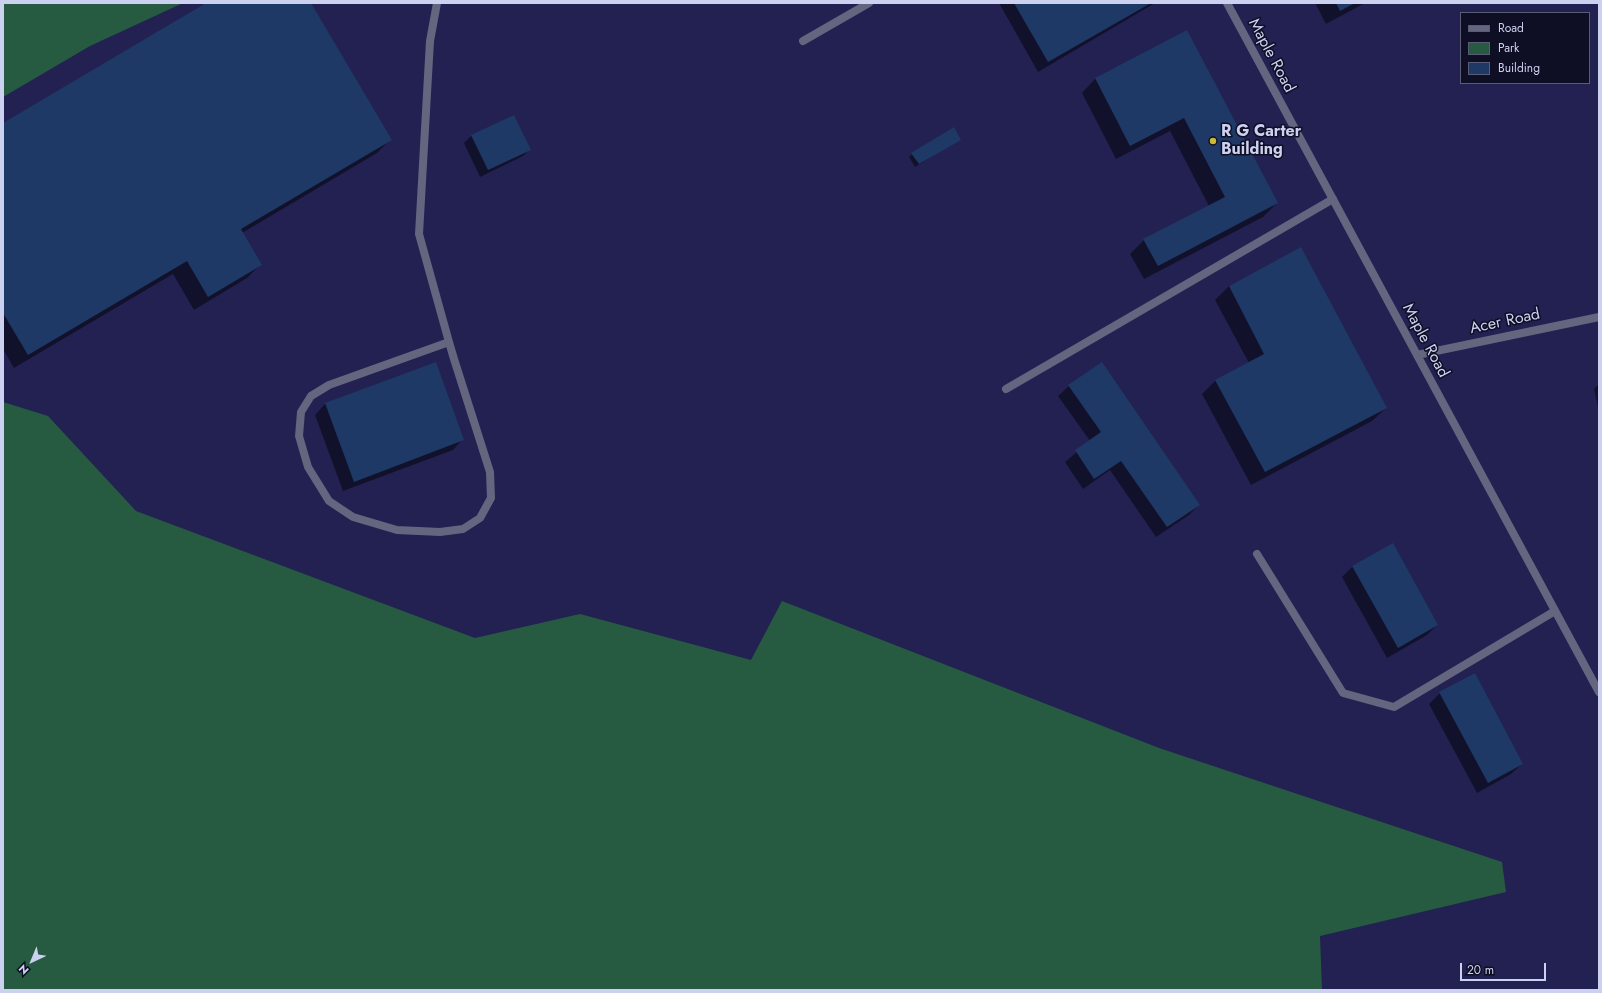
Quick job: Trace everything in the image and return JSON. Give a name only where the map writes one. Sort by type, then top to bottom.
[{"type":"street","points":[[437,3],[430,41],[419,234],[449,342],[490,472],[491,498],[480,518],[462,529],[440,532],[397,530],[353,517],[329,501],[308,467],[299,436],[301,412],[311,396],[329,385],[449,342]]},
{"type":"street","points":[[802,41],[869,3]]},
{"type":"street","name":"Maple Road","points":[[1227,3],[1599,692]]},
{"type":"street","points":[[1006,389],[1332,199]]},
{"type":"street","name":"Acer Road","points":[[1417,354],[1599,317]]},
{"type":"street","points":[[1257,554],[1343,693],[1394,707],[1555,611]]},
{"type":"green space","points":[[3,3],[183,3],[90,46],[3,97]]},
{"type":"green space","points":[[3,402],[48,416],[136,511],[475,638],[580,614],[751,660],[782,601],[1159,748],[1502,862],[1506,892],[1320,936],[1322,990],[3,990]]},
{"type":"building","points":[[206,3],[311,3],[392,140],[241,229],[262,265],[208,297],[187,261],[28,355],[3,313],[3,123]]},
{"type":"building","points":[[1014,3],[1151,3],[1048,62]]},
{"type":"building","points":[[1336,3],[1355,3],[1340,11]]},
{"type":"building","points":[[1187,30],[1278,203],[1158,266],[1143,239],[1225,197],[1184,118],[1130,146],[1095,78]]},
{"type":"building","points":[[514,115],[531,150],[488,170],[471,135]]},
{"type":"building","points":[[954,127],[961,140],[919,164],[911,153]]},
{"type":"building","points":[[1301,247],[1387,408],[1265,472],[1215,380],[1264,354],[1229,286]]},
{"type":"building","points":[[436,362],[464,440],[354,482],[325,403]]},
{"type":"building","points":[[1102,362],[1200,505],[1167,527],[1121,461],[1094,479],[1075,450],[1101,432],[1068,385]]},
{"type":"building","points":[[1393,543],[1438,625],[1398,648],[1352,566]]},
{"type":"building","points":[[1475,673],[1523,764],[1488,783],[1439,692]]},
{"type":"place","name":"R G Carter Building","points":[[1213,141]]}]
